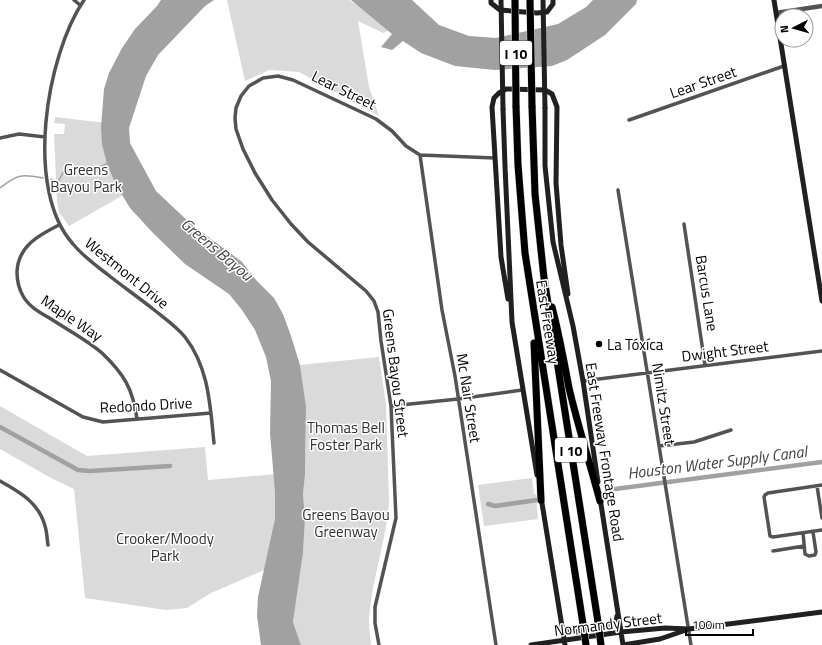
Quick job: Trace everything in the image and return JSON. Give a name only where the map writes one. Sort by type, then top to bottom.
[{"type":"highway","name":"East Freeway","points":[[515,0],[518,165],[525,253],[586,645]]},
{"type":"highway","name":"East Freeway","points":[[530,0],[535,194],[544,278],[601,645]]},
{"type":"highway","points":[[544,278],[559,334],[569,388],[600,501]]},
{"type":"highway","points":[[534,315],[535,378],[541,500]]},
{"type":"main road","points":[[490,0],[491,3],[500,10],[537,13],[547,12],[554,0]]},
{"type":"main road","points":[[501,0],[503,108],[512,322]]},
{"type":"main road","name":"East Freeway Frontage Road","points":[[543,0],[545,166],[553,242],[573,326],[623,645]]},
{"type":"main road","points":[[781,48],[822,301]]},
{"type":"main road","points":[[565,643],[522,390],[502,257],[492,107],[494,98],[506,89],[545,90],[552,94],[557,107],[556,183],[558,215],[573,326]]},
{"type":"main road","name":"Normandy Street","points":[[531,645],[565,643],[621,632],[665,628],[689,629],[822,612]]},
{"type":"main road","points":[[563,629],[577,632],[608,627],[616,621],[618,614]]},
{"type":"main road","name":"Normandy Street","points":[[623,645],[660,639],[689,629]]},
{"type":"street","points":[[74,0],[80,5]]},
{"type":"street","name":"Westmont Drive","points":[[84,0],[80,5],[66,35],[52,79],[45,137],[47,184],[51,204],[59,225],[72,244],[85,257],[172,324],[185,337],[196,354],[210,395],[214,443]]},
{"type":"street","points":[[809,8],[822,6]]},
{"type":"street","name":"Lear Street","points":[[630,120],[784,66]]},
{"type":"street","name":"Lear Street","points":[[236,129],[236,108],[241,96],[249,86],[263,78],[278,76],[293,80],[376,119],[392,131],[406,146],[420,155]]},
{"type":"street","name":"Greens Bayou Street","points":[[236,129],[243,149],[272,200],[308,242],[366,291],[374,301],[378,312],[391,406],[396,518],[375,607],[375,623],[379,645]]},
{"type":"street","points":[[0,138],[19,134],[45,137]]},
{"type":"street","points":[[420,155],[495,158]]},
{"type":"street","name":"Mc Nair Street","points":[[420,155],[442,310],[458,399],[496,645]]},
{"type":"street","name":"Nimitz Street","points":[[618,190],[692,645]]},
{"type":"street","name":"Barcus Lane","points":[[684,224],[705,365]]},
{"type":"street","name":"Maple Way","points":[[59,225],[30,242],[22,254],[17,268],[17,280],[23,296],[33,308],[101,352],[115,367],[129,386],[135,402],[137,419]]},
{"type":"street","name":"Dwight Street","points":[[582,381],[822,351]]},
{"type":"street","name":"Redondo Drive","points":[[0,370],[83,418],[103,422],[211,413]]},
{"type":"street","points":[[391,406],[522,390]]},
{"type":"street","points":[[659,446],[694,442],[731,430]]},
{"type":"street","points":[[0,481],[24,495],[34,505],[46,527],[48,545]]},
{"type":"street","points":[[822,485],[765,495],[770,536],[773,537],[822,530]]},
{"type":"street","points":[[817,486],[822,518]]},
{"type":"street","points":[[803,533],[804,546],[807,556],[815,555],[816,552],[813,532]]},
{"type":"street","points":[[773,551],[804,546]]},
{"type":"green space","points":[[227,0],[349,0],[394,28],[383,33],[358,21],[369,87],[379,116],[299,72],[269,70],[245,81]]},
{"type":"green space","name":"Greens Bayou Park","points":[[55,117],[106,123],[127,193],[69,226],[59,212],[57,202],[54,134],[64,134],[65,124],[54,123]]},
{"type":"green space","points":[[379,357],[386,404],[389,503],[385,532],[370,606],[369,623],[371,645],[301,645],[293,622],[303,553],[305,519],[303,494],[305,475],[306,414],[300,365]]},
{"type":"green space","name":"Crooker/Moody Park","points":[[0,406],[87,456],[205,447],[208,480],[276,474],[278,512],[269,568],[211,593],[187,608],[166,610],[85,598],[74,489],[51,478],[0,449]]},
{"type":"green space","points":[[532,478],[534,494],[536,494],[538,519],[484,526],[478,485]]},
{"type":"water","name":"Greens Bayou","points":[[161,0],[214,0],[205,6],[158,55],[146,76],[129,128],[130,143],[156,191],[191,224],[242,262],[256,280],[274,298],[283,314],[291,336],[300,365],[306,407],[305,475],[303,494],[305,519],[303,553],[293,622],[301,645],[261,645],[257,616],[258,597],[275,519],[275,492],[270,433],[271,381],[266,357],[255,330],[229,294],[185,264],[130,208],[116,185],[107,164],[102,144],[101,127],[104,89],[109,73],[122,48],[135,29]]},
{"type":"water","points":[[351,0],[412,0],[439,25],[469,36],[496,38],[558,24],[586,7],[593,0],[637,0],[636,4],[605,35],[567,60],[552,66],[495,70],[455,66],[421,53],[403,41],[392,50],[381,47],[392,34]]},
{"type":"waterway","points":[[51,179],[58,182],[64,171],[70,169],[87,171],[108,163]]},
{"type":"waterway","points":[[0,188],[11,180],[20,176],[43,178]]},
{"type":"waterway","name":"Houston Water Supply Canal","points":[[0,427],[78,470],[90,471],[170,466]]},
{"type":"waterway","name":"Houston Water Supply Canal","points":[[615,489],[822,462]]},
{"type":"waterway","name":"Houston Water Supply Canal","points":[[488,504],[495,506],[537,500]]},
{"type":"place","name":"La Tóxíca","points":[[599,344]]},
{"type":"park label","name":"Thomas Bell Foster Park","points":[[346,436]]},
{"type":"park label","name":"Greens Bayou Greenway","points":[[346,522]]}]
